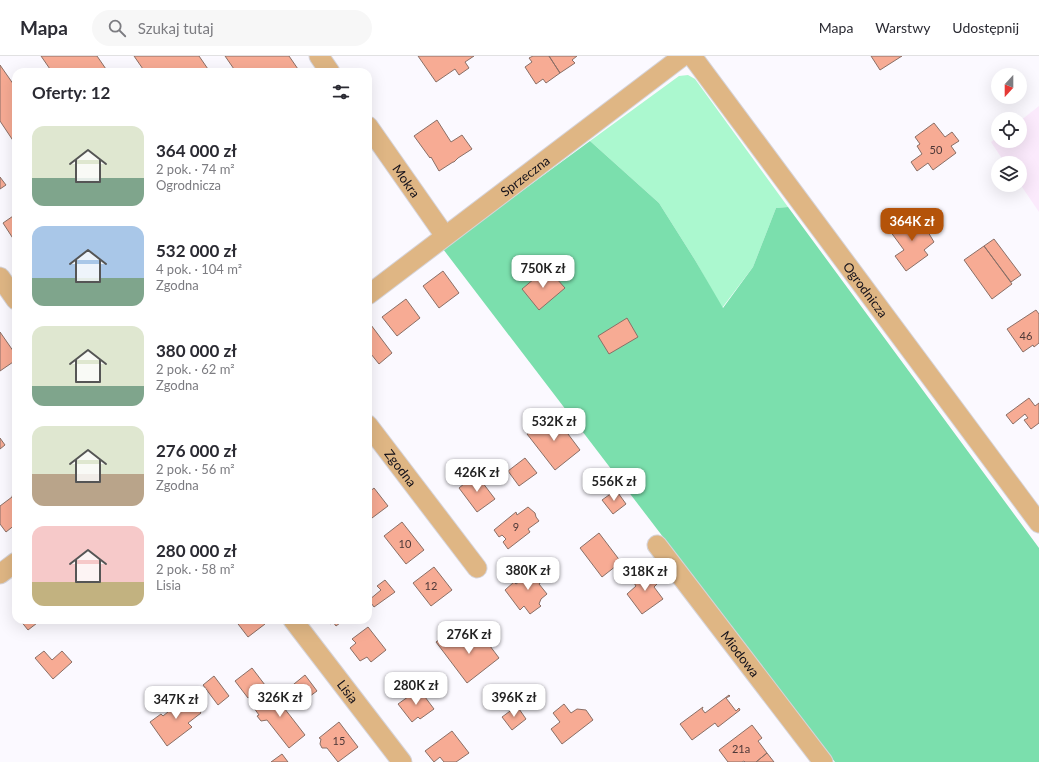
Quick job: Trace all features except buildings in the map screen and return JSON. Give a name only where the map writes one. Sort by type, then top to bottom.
[{"type":"street","points":[[319,56],[327,68]]},
{"type":"street","name":"Sprzeczna","points":[[372,292],[682,56]]},
{"type":"street","name":"Ogrodnicza","points":[[692,56],[1039,523]]},
{"type":"street","name":"Mokra","points":[[372,132],[445,236]]},
{"type":"street","points":[[0,277],[12,294]]},
{"type":"street","name":"Zgodna","points":[[372,430],[477,568]]},
{"type":"street","name":"Miodowa","points":[[657,545],[823,762]]},
{"type":"street","points":[[0,574],[12,565]]},
{"type":"street","name":"Lisia","points":[[296,624],[402,762]]},
{"type":"shaded area","points":[[1039,106],[1039,212],[1025,192],[1027,192],[1027,156],[1000,156],[995,148],[1027,148],[1027,115]]},
{"type":"green space","points":[[688,75],[695,79],[788,207],[776,208],[753,267],[722,308],[695,260],[659,203],[590,141],[679,76]]},
{"type":"green space","points":[[590,141],[659,203],[723,308],[753,267],[776,208],[788,207],[1039,548],[1039,762],[835,762],[443,249]]}]
